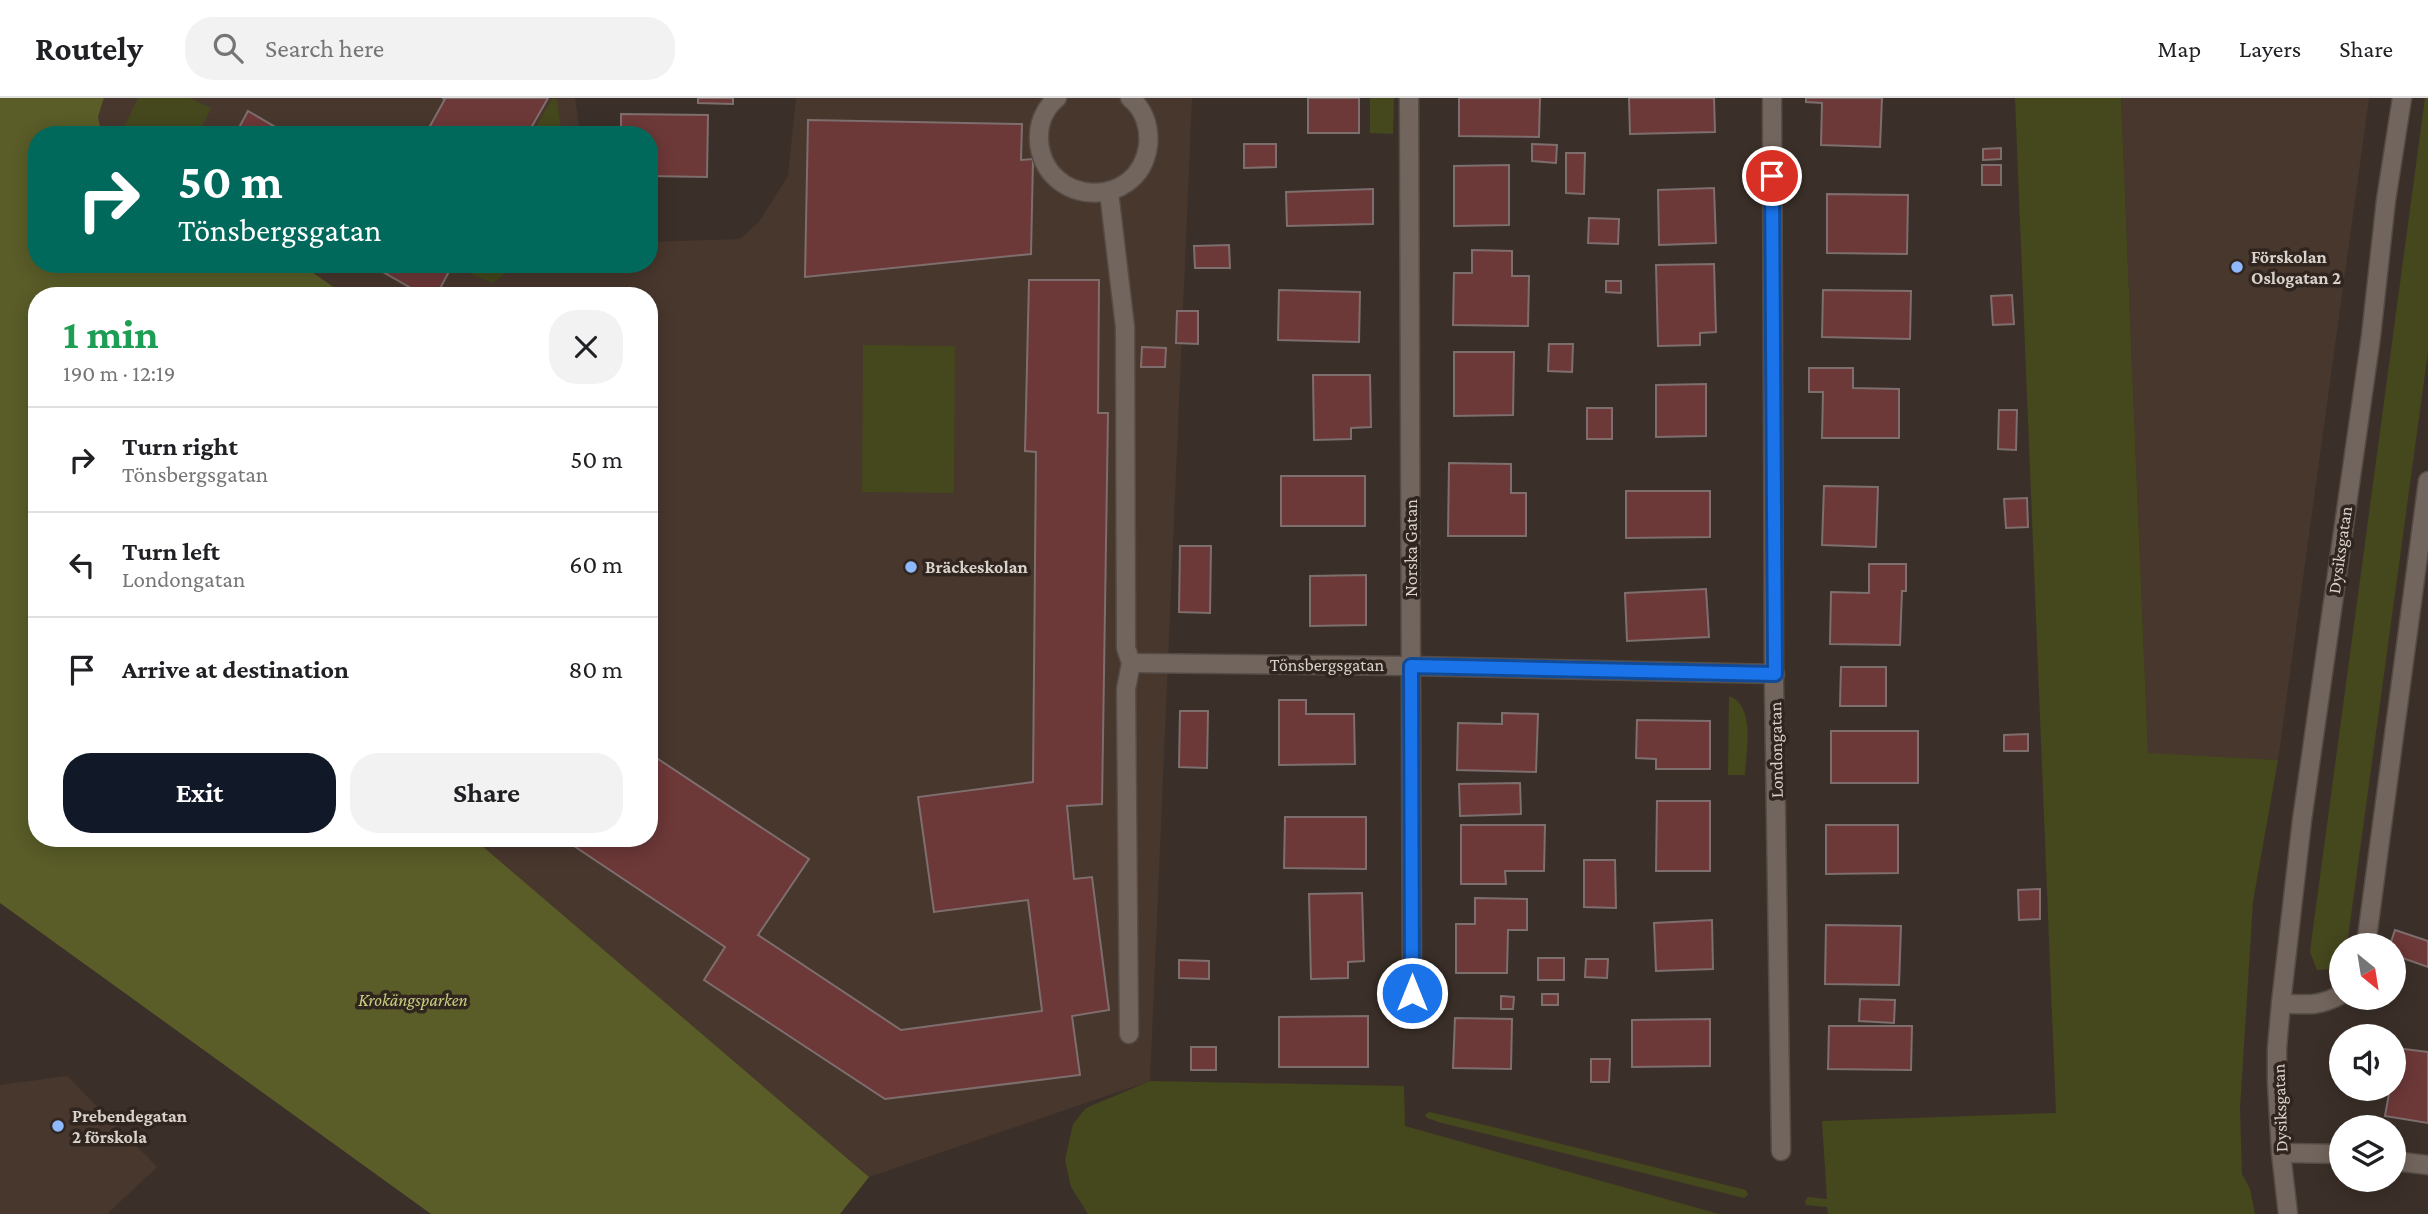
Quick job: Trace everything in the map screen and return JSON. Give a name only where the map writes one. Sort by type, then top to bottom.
[{"type":"street","points":[[1057,98],[1043,117],[1039,134],[1040,152],[1047,168],[1058,181],[1074,190],[1091,194],[1109,192],[1126,184],[1139,171],[1147,154],[1149,136],[1145,118],[1130,98]]},
{"type":"street","name":"Norska Gatan","points":[[1409,98],[1412,998]]},
{"type":"street","name":"Londongatan","points":[[1772,98],[1781,1151]]},
{"type":"street","name":"Dysiksgatan","points":[[2288,1214],[2281,1153],[2277,1048],[2281,1003],[2302,820],[2402,98]]},
{"type":"street","points":[[1109,192],[1125,327],[1126,648],[1131,663],[1126,689],[1129,1034]]},
{"type":"street","points":[[2368,933],[2428,481]]},
{"type":"street","name":"Tönsbergsgatan","points":[[1131,663],[1775,674]]},
{"type":"street","points":[[2281,1003],[2306,1005],[2329,1001]]},
{"type":"street","points":[[2281,1153],[2329,1154]]},
{"type":"street","points":[[2406,1162],[2428,1165]]},
{"type":"shaded area","points":[[104,98],[575,98],[579,126],[100,126],[98,117]]},
{"type":"shaded area","name":"Bräckeskolan","points":[[796,98],[1192,98],[1150,1081],[869,1177],[484,847],[658,847],[658,287],[334,287],[313,273],[658,273],[658,242],[740,239],[759,222],[788,176]]},
{"type":"shaded area","name":"Förskolan Oslogatan 2","points":[[2121,98],[2369,98],[2278,760],[2148,754]]},
{"type":"shaded area","name":"Prebendegatan 2 förskola","points":[[67,1076],[157,1167],[107,1214],[0,1214],[0,1085]]},
{"type":"green space","name":"Krokängsparken","points":[[0,98],[104,98],[98,117],[100,126],[28,126],[28,273],[313,273],[334,287],[28,287],[28,847],[484,847],[869,1177],[840,1214],[431,1214],[0,903]]},
{"type":"green space","points":[[138,98],[190,98],[211,108],[202,126],[124,126]]},
{"type":"green space","points":[[553,98],[557,100],[561,126],[536,126]]},
{"type":"green space","points":[[1370,98],[1394,98],[1393,134],[1370,133]]},
{"type":"green space","points":[[2015,98],[2121,98],[2148,753],[2278,760],[2253,902],[2240,1109],[2242,1174],[2250,1189],[2255,1214],[1828,1214],[1827,1207],[1806,1205],[1805,1201],[1808,1197],[1827,1199],[1822,1121],[2056,1113]]},
{"type":"green space","points":[[2425,98],[2428,98],[2428,352],[2349,933],[2329,933],[2329,969],[2317,970],[2310,952]]},
{"type":"green space","points":[[469,273],[505,273],[493,283]]},
{"type":"green space","points":[[863,345],[955,346],[954,493],[862,492]]},
{"type":"green space","points":[[1729,696],[1743,709],[1746,719],[1745,775],[1728,775]]},
{"type":"green space","points":[[1150,1081],[1404,1086],[1405,1126],[1719,1214],[1088,1214],[1071,1187],[1065,1160],[1073,1124],[1086,1108]]},
{"type":"green space","points":[[1429,1112],[1746,1190],[1748,1195],[1744,1198],[1438,1122],[1427,1118],[1425,1115]]},
{"type":"building","points":[[442,98],[548,98],[532,126],[430,126],[445,99]]},
{"type":"building","points":[[698,98],[733,98],[733,104],[698,103]]},
{"type":"building","points":[[1308,98],[1359,98],[1359,133],[1308,133]]},
{"type":"building","points":[[1459,98],[1540,98],[1539,137],[1459,136]]},
{"type":"building","points":[[1629,98],[1714,98],[1715,132],[1630,134]]},
{"type":"building","points":[[1806,98],[1882,98],[1880,147],[1821,145],[1822,103],[1806,102]]},
{"type":"building","points":[[248,111],[274,126],[240,126]]},
{"type":"building","points":[[621,114],[708,115],[707,177],[658,176],[658,126],[621,126]]},
{"type":"building","points":[[808,120],[1022,124],[1021,160],[1033,159],[1031,254],[805,277]]},
{"type":"building","points":[[1244,144],[1276,144],[1276,167],[1244,168]]},
{"type":"building","points":[[1532,144],[1557,145],[1556,163],[1532,161]]},
{"type":"building","points":[[2001,148],[2001,159],[1983,160],[1983,149]]},
{"type":"building","points":[[1566,153],[1585,153],[1584,194],[1566,193]]},
{"type":"building","points":[[1509,165],[1509,225],[1454,226],[1454,166]]},
{"type":"building","points":[[1982,165],[2001,165],[2001,185],[1982,185]]},
{"type":"building","points":[[1714,188],[1716,243],[1659,245],[1658,190]]},
{"type":"building","points":[[1373,189],[1373,224],[1287,226],[1286,192]]},
{"type":"building","points":[[1827,194],[1908,195],[1907,254],[1827,253]]},
{"type":"building","points":[[1589,218],[1619,219],[1618,244],[1588,243]]},
{"type":"building","points":[[1229,245],[1230,268],[1195,268],[1194,246]]},
{"type":"building","points":[[1472,250],[1512,251],[1512,276],[1529,276],[1528,326],[1453,325],[1454,273],[1472,273]]},
{"type":"building","points":[[1714,264],[1716,332],[1700,333],[1700,345],[1658,346],[1656,265]]},
{"type":"building","points":[[385,273],[448,273],[441,287],[409,287]]},
{"type":"building","points":[[1029,280],[1099,280],[1098,413],[1108,413],[1102,804],[1067,806],[1074,879],[1092,877],[1109,1010],[1072,1016],[1080,1075],[885,1099],[704,980],[725,947],[575,847],[658,847],[658,759],[809,859],[758,935],[901,1030],[1042,1011],[1028,900],[934,912],[918,797],[1033,782],[1036,452],[1025,451]]},
{"type":"building","points":[[1606,281],[1621,281],[1621,293],[1606,292]]},
{"type":"building","points":[[1279,290],[1360,292],[1359,342],[1278,340]]},
{"type":"building","points":[[1823,290],[1911,291],[1910,339],[1822,337]]},
{"type":"building","points":[[2012,295],[2014,324],[1993,325],[1991,296]]},
{"type":"building","points":[[1177,311],[1198,311],[1198,344],[1176,343]]},
{"type":"building","points":[[1549,344],[1573,344],[1572,372],[1548,371]]},
{"type":"building","points":[[1142,347],[1166,348],[1165,367],[1141,367]]},
{"type":"building","points":[[1454,352],[1514,352],[1513,415],[1454,416]]},
{"type":"building","points":[[1809,368],[1853,368],[1853,388],[1899,389],[1899,438],[1822,438],[1823,392],[1809,392]]},
{"type":"building","points":[[1313,375],[1370,375],[1371,427],[1351,428],[1351,439],[1314,440]]},
{"type":"building","points":[[1706,384],[1706,436],[1656,437],[1656,385]]},
{"type":"building","points":[[1587,408],[1612,408],[1612,439],[1587,439]]},
{"type":"building","points":[[1999,410],[2017,410],[2016,450],[1998,449]]},
{"type":"building","points":[[1449,463],[1511,464],[1511,493],[1526,493],[1526,536],[1448,536]]},
{"type":"building","points":[[1281,476],[1365,476],[1365,526],[1281,526]]},
{"type":"building","points":[[1824,486],[1878,487],[1876,547],[1822,545]]},
{"type":"building","points":[[1626,491],[1710,491],[1710,537],[1626,538]]},
{"type":"building","points":[[2027,498],[2028,527],[2006,528],[2004,499]]},
{"type":"building","points":[[1180,546],[1211,546],[1210,613],[1179,612]]},
{"type":"building","points":[[1869,564],[1906,564],[1900,645],[1830,644],[1831,592],[1869,593]]},
{"type":"building","points":[[1366,575],[1366,625],[1310,626],[1310,576]]},
{"type":"building","points":[[1706,589],[1709,637],[1627,641],[1625,593]]},
{"type":"building","points":[[1841,667],[1886,667],[1886,706],[1840,706]]},
{"type":"building","points":[[1279,700],[1306,700],[1306,714],[1354,714],[1355,764],[1279,765]]},
{"type":"building","points":[[1180,711],[1208,711],[1207,768],[1179,767]]},
{"type":"building","points":[[1502,713],[1538,714],[1536,772],[1457,770],[1458,723],[1502,724]]},
{"type":"building","points":[[1637,720],[1710,721],[1710,769],[1656,769],[1656,759],[1636,758]]},
{"type":"building","points":[[1831,731],[1918,731],[1918,783],[1831,783]]},
{"type":"building","points":[[2028,734],[2028,751],[2004,751],[2004,735]]},
{"type":"building","points":[[1520,783],[1521,814],[1460,816],[1459,784]]},
{"type":"building","points":[[1657,801],[1710,801],[1710,871],[1656,871]]},
{"type":"building","points":[[1285,817],[1366,817],[1366,869],[1284,868]]},
{"type":"building","points":[[1461,825],[1545,825],[1544,871],[1505,871],[1506,884],[1461,884]]},
{"type":"building","points":[[1826,825],[1898,825],[1898,873],[1826,874]]},
{"type":"building","points":[[1584,860],[1615,860],[1616,908],[1584,907]]},
{"type":"building","points":[[2040,889],[2040,919],[2019,920],[2018,890]]},
{"type":"building","points":[[1362,893],[1364,961],[1348,962],[1348,978],[1311,979],[1309,894]]},
{"type":"building","points":[[1475,898],[1527,899],[1527,930],[1508,930],[1507,973],[1456,973],[1456,924],[1475,924]]},
{"type":"building","points":[[1712,920],[1713,969],[1656,971],[1654,923]]},
{"type":"building","points":[[1826,925],[1901,926],[1899,985],[1825,984]]},
{"type":"building","points":[[2406,934],[2428,941],[2428,967],[2406,959]]},
{"type":"building","points":[[1538,958],[1564,958],[1564,980],[1538,980]]},
{"type":"building","points":[[1586,959],[1608,959],[1607,978],[1585,977]]},
{"type":"building","points":[[1179,960],[1209,961],[1209,979],[1179,978]]},
{"type":"building","points":[[1542,994],[1558,994],[1558,1005],[1542,1005]]},
{"type":"building","points":[[1501,996],[1514,997],[1513,1009],[1501,1009]]},
{"type":"building","points":[[1860,999],[1895,1000],[1894,1023],[1859,1021]]},
{"type":"building","points":[[1368,1016],[1368,1067],[1279,1067],[1279,1017]]},
{"type":"building","points":[[1455,1018],[1512,1019],[1511,1069],[1453,1068]]},
{"type":"building","points":[[1710,1019],[1710,1066],[1632,1067],[1632,1020]]},
{"type":"building","points":[[1829,1026],[1912,1026],[1911,1070],[1828,1069]]},
{"type":"building","points":[[1191,1047],[1216,1047],[1216,1070],[1191,1070]]},
{"type":"building","points":[[2406,1049],[2428,1052],[2428,1123],[2406,1119],[2406,1115],[2385,1115],[2388,1101],[2406,1101]]},
{"type":"building","points":[[1591,1059],[1610,1059],[1609,1082],[1591,1082]]},
{"type":"place","name":"Förskolan Oslogatan 2","points":[[2237,267]]},
{"type":"place","name":"Bräckeskolan","points":[[911,567]]},
{"type":"place","name":"Prebendegatan 2 förskola","points":[[58,1126]]},
{"type":"route","points":[[1412,993],[1411,666],[1775,674],[1772,176]]}]
